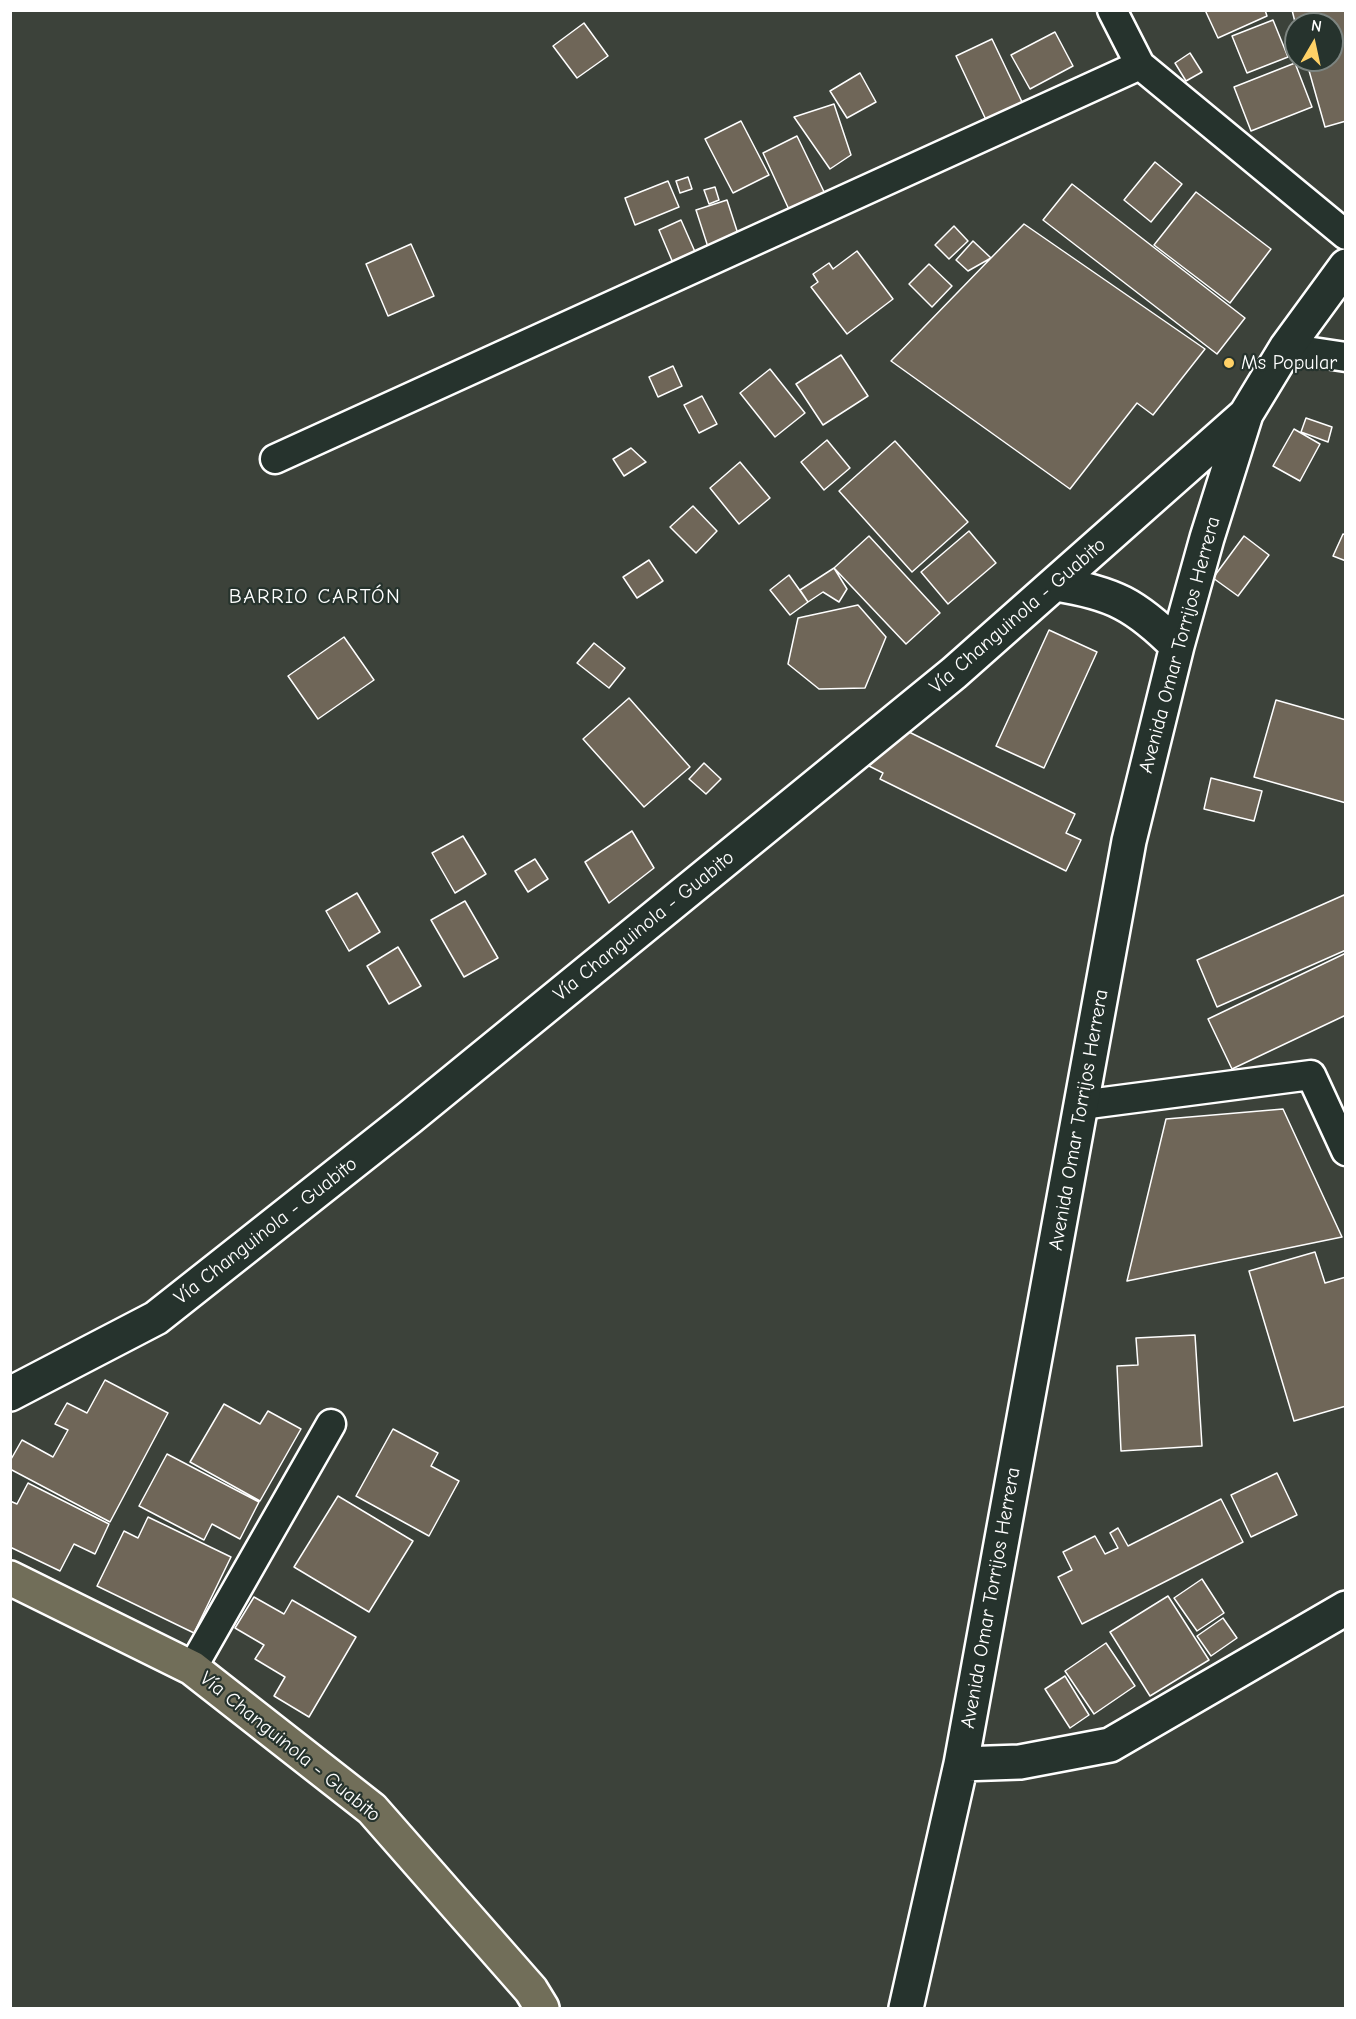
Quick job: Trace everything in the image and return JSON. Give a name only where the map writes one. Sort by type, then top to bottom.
[{"type":"main road","name":"Vía Changuinola - Guabito","points":[[10,1578],[192,1668],[372,1809],[531,1990],[542,2008]]},
{"type":"street","points":[[1112,10],[1140,64],[1346,235]]},
{"type":"street","points":[[275,459],[1140,64]]},
{"type":"street","name":"Avenida Omar Torrijos Herrera","points":[[906,2008],[961,1764],[1129,841],[1177,646],[1207,537],[1245,414],[1286,348],[1346,266]]},
{"type":"street","points":[[1286,348],[1346,357]]},
{"type":"street","name":"Vía Changuinola - Guabito","points":[[10,1394],[156,1318],[409,1118],[908,711],[1056,584],[1245,414]]},
{"type":"street","points":[[1056,584],[1090,590],[1123,602],[1153,621],[1177,646]]},
{"type":"street","points":[[1081,1105],[1311,1075],[1346,1151]]},
{"type":"street","points":[[192,1668],[332,1424]]},
{"type":"street","points":[[961,1764],[1020,1762],[1110,1745],[1346,1608]]},
{"type":"building","points":[[1205,10],[1265,10],[1267,16],[1218,38]]},
{"type":"building","points":[[1292,10],[1346,10],[1346,121],[1325,127],[1309,72],[1344,72],[1344,12],[1292,12]]},
{"type":"building","points":[[1273,20],[1284,47],[1284,59],[1247,73],[1232,36]]},
{"type":"building","points":[[584,23],[608,56],[577,78],[553,46]]},
{"type":"building","points":[[1055,32],[1073,66],[1030,89],[1011,55]]},
{"type":"building","points":[[992,39],[1023,104],[987,122],[956,56]]},
{"type":"building","points":[[1190,53],[1202,72],[1186,81],[1175,63]]},
{"type":"building","points":[[1284,67],[1284,72],[1298,72],[1312,107],[1251,131],[1234,87]]},
{"type":"building","points":[[860,73],[876,102],[847,118],[830,91]]},
{"type":"building","points":[[834,104],[851,155],[830,169],[794,117]]},
{"type":"building","points":[[741,121],[769,175],[733,193],[705,139]]},
{"type":"building","points":[[797,136],[828,200],[792,216],[763,153]]},
{"type":"building","points":[[1155,162],[1182,184],[1151,222],[1124,200]]},
{"type":"building","points":[[688,177],[692,189],[680,193],[676,181]]},
{"type":"building","points":[[668,181],[679,207],[635,225],[625,198]]},
{"type":"building","points":[[1072,184],[1245,318],[1217,354],[1043,220]]},
{"type":"building","points":[[715,187],[719,200],[709,204],[704,190]]},
{"type":"building","points":[[1196,192],[1271,249],[1230,303],[1154,245]]},
{"type":"building","points":[[727,200],[739,237],[708,247],[696,210]]},
{"type":"building","points":[[681,220],[696,254],[673,263],[659,230]]},
{"type":"building","points":[[1024,224],[1205,349],[1153,415],[1137,403],[1070,489],[891,361]]},
{"type":"building","points":[[954,226],[968,241],[949,259],[935,245]]},
{"type":"building","points":[[973,241],[991,258],[968,271],[956,260]]},
{"type":"building","points":[[411,244],[434,296],[388,316],[366,264]]},
{"type":"building","points":[[857,251],[893,299],[847,334],[811,287],[818,282],[813,274],[829,263],[833,269]]},
{"type":"building","points":[[929,264],[952,286],[932,307],[909,284]]},
{"type":"building","points":[[841,355],[868,396],[823,425],[796,384]]},
{"type":"building","points":[[673,366],[682,386],[658,397],[649,377]]},
{"type":"building","points":[[770,369],[805,413],[775,437],[740,393]]},
{"type":"building","points":[[702,396],[717,424],[699,433],[684,405]]},
{"type":"building","points":[[1306,418],[1332,427],[1328,442],[1301,432]]},
{"type":"building","points":[[1294,429],[1320,444],[1300,481],[1273,466]]},
{"type":"building","points":[[827,440],[850,468],[824,490],[801,462]]},
{"type":"building","points":[[895,441],[968,522],[912,572],[839,491]]},
{"type":"building","points":[[631,448],[646,462],[624,476],[613,459]]},
{"type":"building","points":[[740,462],[770,498],[739,524],[710,488]]},
{"type":"building","points":[[693,506],[717,531],[696,553],[670,527]]},
{"type":"building","points":[[969,531],[996,563],[948,604],[921,572]]},
{"type":"building","points":[[1343,534],[1346,535],[1346,561],[1333,556]]},
{"type":"building","points":[[869,536],[940,613],[906,644],[834,568]]},
{"type":"building","points":[[1244,536],[1269,555],[1238,596],[1213,578]]},
{"type":"building","points":[[649,560],[663,581],[637,598],[623,577]]},
{"type":"building","points":[[834,568],[847,589],[839,602],[823,592],[808,602],[800,590]]},
{"type":"building","points":[[789,575],[808,602],[790,615],[770,590]]},
{"type":"building","points":[[858,605],[886,637],[865,688],[819,689],[788,664],[798,618]]},
{"type":"building","points":[[1049,630],[1097,652],[1044,768],[996,746]]},
{"type":"building","points":[[344,637],[374,680],[318,719],[288,676]]},
{"type":"building","points":[[594,643],[625,668],[609,688],[577,663]]},
{"type":"building","points":[[629,698],[690,767],[644,807],[583,739]]},
{"type":"building","points":[[1276,700],[1346,720],[1346,803],[1254,777]]},
{"type":"building","points":[[907,731],[1075,814],[1066,833],[1081,840],[1066,871],[880,779],[883,773],[865,764]]},
{"type":"building","points":[[704,763],[721,779],[706,794],[689,779]]},
{"type":"building","points":[[1211,778],[1262,791],[1254,821],[1204,809]]},
{"type":"building","points":[[632,831],[654,868],[609,903],[585,862]]},
{"type":"building","points":[[463,836],[486,874],[455,893],[432,853]]},
{"type":"building","points":[[535,859],[548,879],[528,892],[515,871]]},
{"type":"building","points":[[357,893],[380,932],[349,951],[326,911]]},
{"type":"building","points":[[1344,895],[1346,898],[1346,950],[1217,1007],[1197,960]]},
{"type":"building","points":[[465,901],[498,958],[464,977],[431,920]]},
{"type":"building","points":[[398,947],[421,986],[389,1004],[367,966]]},
{"type":"building","points":[[1346,953],[1346,1015],[1232,1069],[1208,1019]]},
{"type":"building","points":[[1283,1109],[1342,1237],[1127,1281],[1166,1119]]},
{"type":"building","points":[[1315,1252],[1325,1283],[1346,1277],[1346,1406],[1294,1421],[1249,1271]]},
{"type":"building","points":[[1195,1335],[1202,1446],[1121,1451],[1117,1366],[1138,1365],[1136,1338]]},
{"type":"building","points":[[105,1380],[168,1413],[110,1522],[10,1469],[10,1461],[22,1440],[53,1457],[68,1430],[55,1424],[67,1403],[87,1413]]},
{"type":"building","points":[[224,1404],[260,1424],[268,1411],[301,1429],[260,1501],[190,1462]]},
{"type":"building","points":[[393,1429],[438,1453],[431,1466],[459,1481],[429,1536],[356,1496]]},
{"type":"building","points":[[167,1454],[259,1502],[240,1539],[212,1524],[204,1540],[139,1506]]},
{"type":"building","points":[[1277,1473],[1297,1515],[1251,1537],[1231,1495]]},
{"type":"building","points":[[28,1483],[109,1524],[95,1554],[74,1544],[60,1571],[10,1547],[10,1501],[17,1504]]},
{"type":"building","points":[[338,1496],[413,1541],[369,1612],[294,1567]]},
{"type":"building","points":[[1221,1499],[1243,1542],[1082,1624],[1058,1577],[1072,1570],[1063,1552],[1095,1536],[1105,1554],[1118,1548],[1110,1533],[1118,1528],[1128,1546]]},
{"type":"building","points":[[148,1517],[231,1557],[194,1633],[97,1586],[124,1531],[138,1538]]},
{"type":"building","points":[[1202,1579],[1224,1613],[1197,1631],[1174,1598]]},
{"type":"building","points":[[1168,1596],[1209,1660],[1150,1696],[1110,1632]]},
{"type":"building","points":[[254,1597],[284,1614],[292,1600],[356,1637],[309,1717],[274,1696],[285,1677],[255,1659],[264,1645],[235,1628]]},
{"type":"building","points":[[1223,1618],[1237,1638],[1211,1656],[1197,1636]]},
{"type":"building","points":[[1106,1643],[1135,1686],[1094,1714],[1065,1671]]},
{"type":"building","points":[[1065,1676],[1089,1715],[1070,1728],[1045,1689]]},
{"type":"place","name":"Ms Popular","points":[[1229,363]]},
{"type":"district","name":"BARRIO CARTÓN","points":[[315,597]]}]
